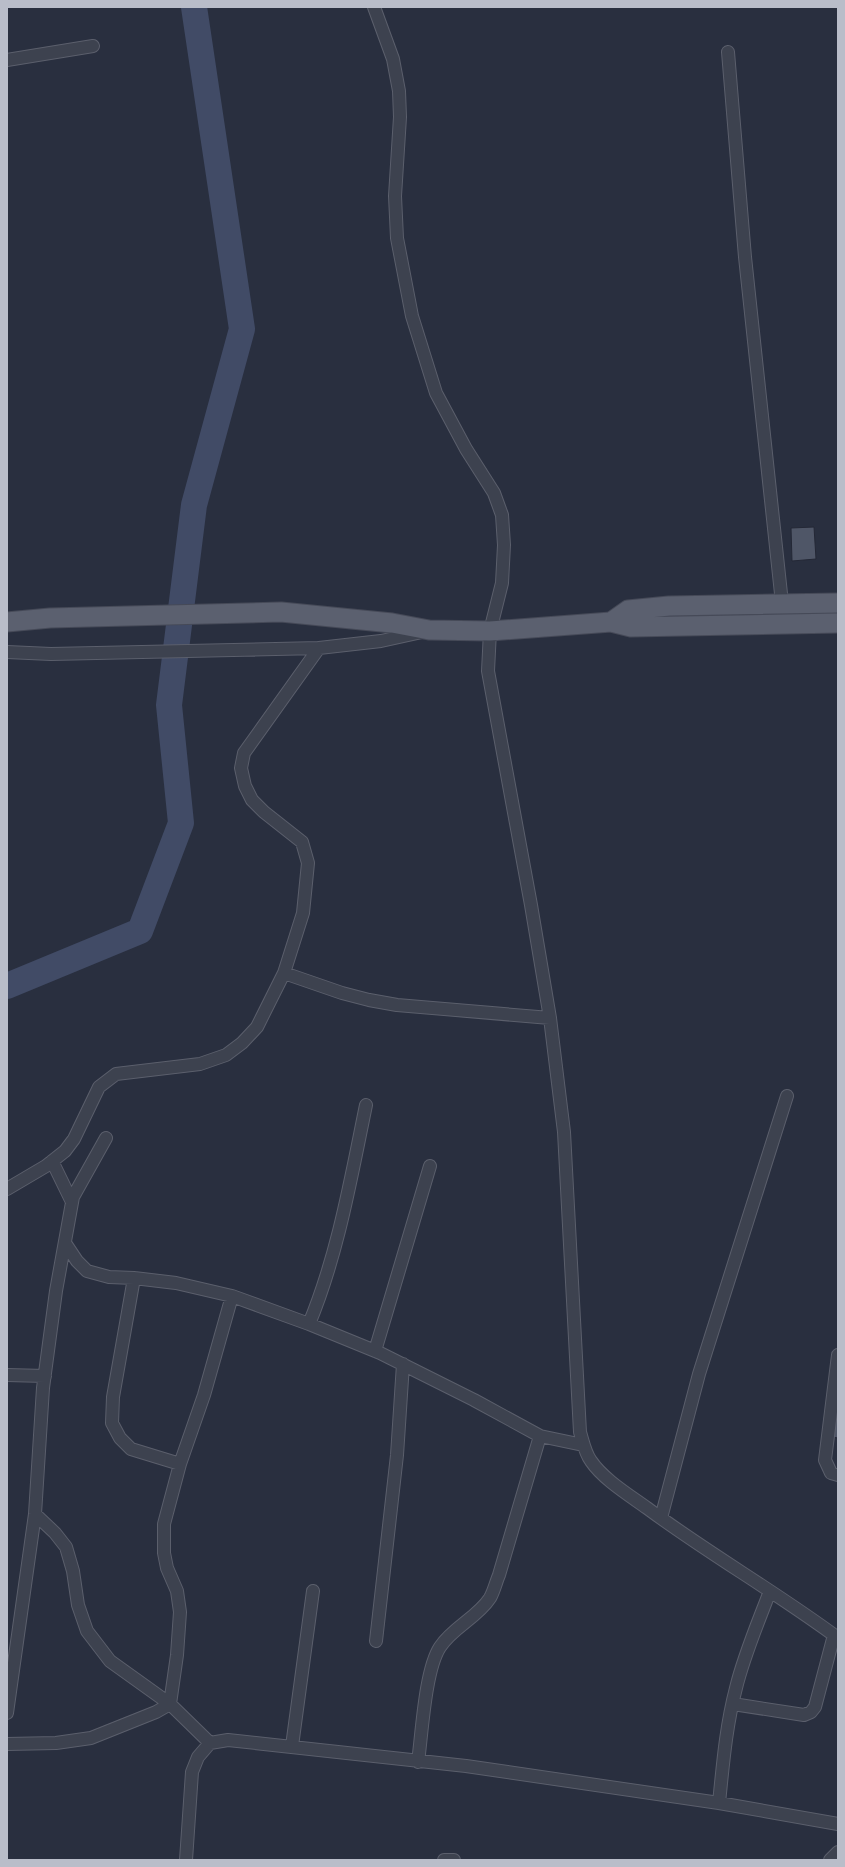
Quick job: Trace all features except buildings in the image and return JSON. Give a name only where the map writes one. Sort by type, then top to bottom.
[{"type":"main road","points":[[611,622],[628,610],[669,606],[834,603]]},
{"type":"main road","points":[[7,622],[50,618],[281,612],[392,623],[429,630],[490,631],[611,622],[631,627],[835,623]]},
{"type":"street","points":[[374,7],[392,59],[399,91],[400,117],[395,196],[397,238],[412,316],[436,393],[466,449],[494,493],[502,515],[504,545],[502,583],[490,631],[488,671],[550,1018],[564,1132],[580,1432],[583,1445],[591,1461],[611,1481],[686,1537],[770,1591],[836,1637],[815,1707],[812,1712],[804,1715],[732,1704]]},
{"type":"street","points":[[7,60],[93,46]]},
{"type":"street","points":[[728,52],[745,257],[782,603]]},
{"type":"street","points":[[7,652],[51,654],[320,648],[381,641],[429,630]]},
{"type":"street","points":[[7,1189],[52,1162],[65,1151],[74,1139],[99,1087],[116,1074],[200,1064],[226,1055],[242,1043],[257,1027],[284,973],[303,913],[308,863],[302,842],[264,812],[252,800],[245,786],[241,768],[244,753],[320,648]]},
{"type":"street","points":[[284,973],[369,1000],[396,1005],[550,1018]]},
{"type":"street","points":[[661,1518],[699,1374],[787,1096]]},
{"type":"street","points":[[309,1324],[323,1291],[348,1192],[366,1105]]},
{"type":"street","points":[[7,1713],[35,1514],[44,1376],[56,1291],[72,1202],[80,1182],[106,1138]]},
{"type":"street","points":[[52,1162],[72,1202]]},
{"type":"street","points":[[374,1351],[430,1166]]},
{"type":"street","points":[[65,1243],[77,1261],[88,1271],[109,1277],[134,1278],[176,1283],[232,1296],[309,1324],[403,1364],[540,1436],[583,1445]]},
{"type":"street","points":[[134,1278],[113,1398],[112,1423],[120,1438],[131,1449],[180,1464]]},
{"type":"street","points":[[170,1704],[177,1655],[180,1612],[177,1591],[167,1568],[164,1552],[164,1524],[180,1464],[204,1395],[232,1296]]},
{"type":"street","points":[[838,1355],[836,1388],[825,1460],[831,1473],[838,1474]]},
{"type":"street","points":[[376,1641],[397,1456],[403,1364]]},
{"type":"street","points":[[7,1375],[44,1376]]},
{"type":"street","points":[[418,1762],[432,1666],[440,1648],[454,1631],[478,1612],[490,1597],[499,1575],[540,1436]]},
{"type":"street","points":[[35,1514],[55,1533],[66,1547],[73,1572],[78,1605],[87,1631],[110,1661],[170,1704],[210,1743]]},
{"type":"street","points":[[292,1746],[313,1591]]},
{"type":"street","points":[[719,1803],[732,1704],[743,1662],[770,1591]]},
{"type":"street","points":[[7,1744],[56,1743],[91,1738],[156,1712],[170,1704]]},
{"type":"street","points":[[186,1860],[192,1772],[198,1757],[210,1743],[228,1740],[292,1746],[418,1762],[466,1766],[719,1803],[838,1824]]},
{"type":"street","points":[[830,1860],[838,1852]]},
{"type":"street","points":[[444,1860],[454,1860]]},
{"type":"waterway","points":[[7,986],[140,931],[181,823],[169,705],[194,505],[242,329],[194,7]]}]
